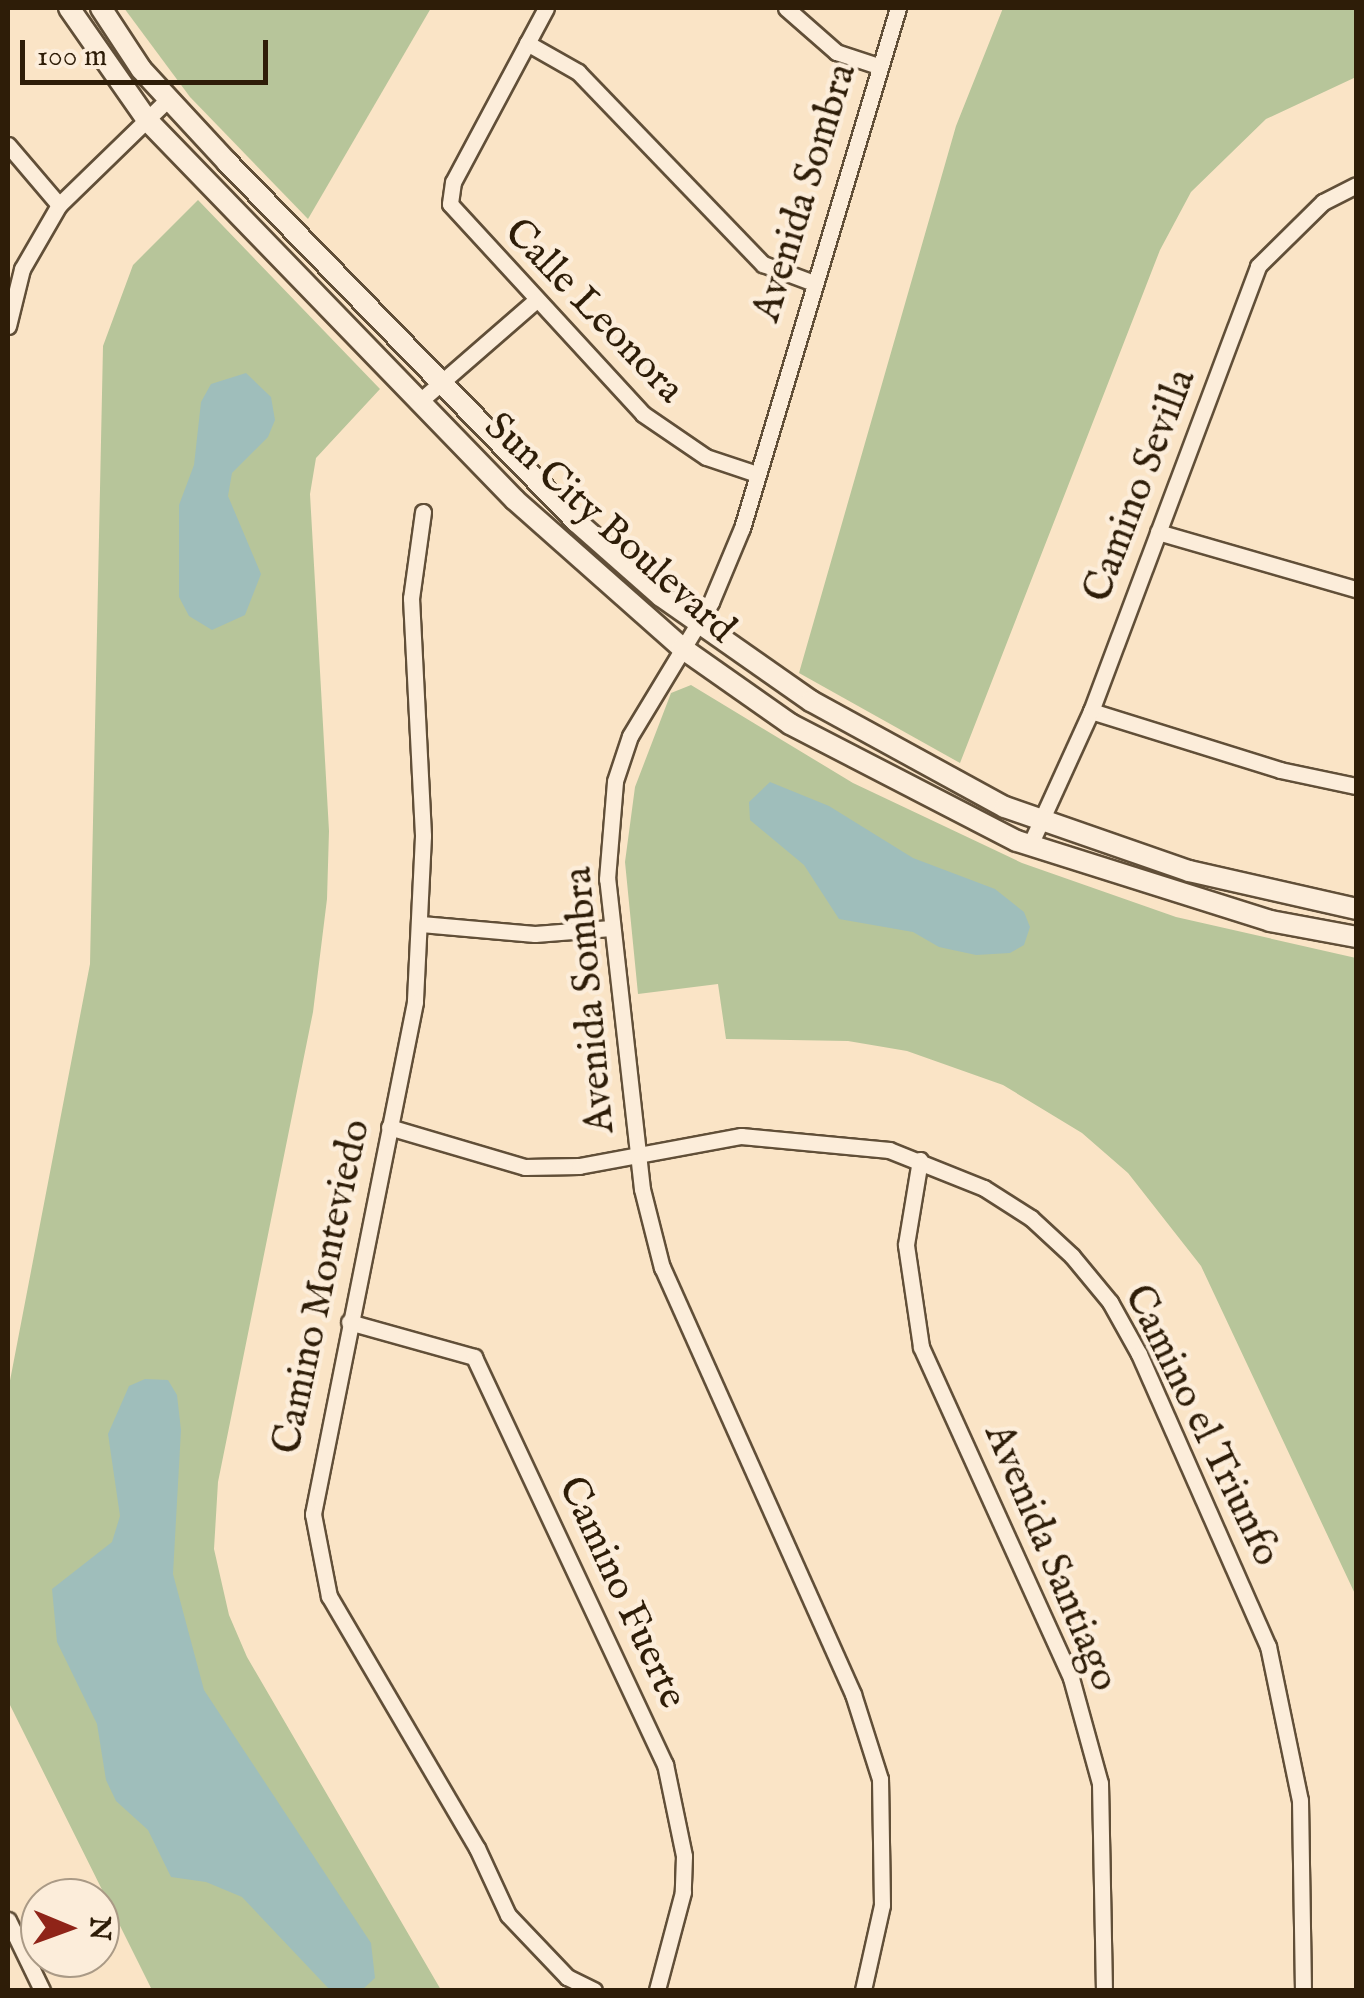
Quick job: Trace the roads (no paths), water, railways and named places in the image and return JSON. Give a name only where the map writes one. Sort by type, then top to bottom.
[{"type":"street","name":"Sun City Boulevard","points":[[69,8],[146,120],[515,500],[682,648],[807,734],[909,791],[1030,845],[1270,922],[1356,937]]},
{"type":"street","name":"Sun City Boulevard","points":[[101,8],[168,99],[578,522],[700,622],[810,701],[918,764],[1041,818],[1188,871],[1356,909]]},
{"type":"street","points":[[546,8],[527,42],[578,72],[763,264],[811,282]]},
{"type":"street","points":[[786,8],[836,52],[878,66]]},
{"type":"street","name":"Avenida Sombra","points":[[864,1990],[882,1905],[880,1779],[853,1694],[662,1268],[638,1156],[607,880],[615,781],[648,698],[700,622],[742,528],[811,282],[898,8]]},
{"type":"street","name":"Calle Leonora","points":[[527,42],[453,182],[450,204],[535,300],[664,433],[757,474]]},
{"type":"street","points":[[8,326],[22,269],[59,205],[168,99]]},
{"type":"street","points":[[8,145],[59,205]]},
{"type":"street","name":"Camino Sevilla","points":[[1030,845],[1092,711],[1258,266],[1324,202],[1356,186]]},
{"type":"street","points":[[420,401],[535,300]]},
{"type":"street","name":"Camino Monteviedo","points":[[422,512],[412,598],[421,924],[415,1002],[313,1514],[329,1596],[469,1834],[508,1915],[566,1977],[594,1990]]},
{"type":"street","points":[[1158,532],[1355,584]]},
{"type":"street","points":[[1092,711],[1280,770],[1356,786]]},
{"type":"street","points":[[421,924],[535,934],[611,928]]},
{"type":"street","name":"Camino el Triunfo","points":[[389,1127],[525,1167],[638,1156],[698,1142],[780,1135],[920,1160],[1031,1218],[1110,1302],[1138,1354],[1258,1621],[1282,1694],[1300,1800],[1303,1990]]},
{"type":"street","name":"Avenida Santiago","points":[[920,1160],[906,1245],[921,1348],[1071,1678],[1100,1783],[1104,1990]]},
{"type":"street","name":"Camino Fuerte","points":[[349,1322],[474,1357],[665,1764],[684,1856],[683,1892],[657,1990]]},
{"type":"street","points":[[8,1920],[15,1956],[42,1990]]},
{"type":"water","points":[[246,373],[271,397],[275,420],[268,437],[232,473],[228,496],[261,574],[245,615],[212,630],[189,616],[179,597],[179,505],[194,465],[201,402],[211,384]]},
{"type":"water","points":[[770,782],[829,806],[913,858],[995,889],[1024,912],[1030,927],[1024,945],[1010,953],[976,955],[939,947],[913,932],[839,919],[804,865],[750,820],[749,802]]},
{"type":"water","points":[[145,1379],[168,1380],[177,1395],[181,1430],[173,1574],[204,1690],[371,1943],[375,1978],[362,1990],[330,1990],[242,1897],[206,1882],[171,1877],[148,1830],[116,1801],[106,1780],[97,1724],[57,1642],[52,1589],[112,1542],[120,1516],[108,1434],[129,1386]]}]
